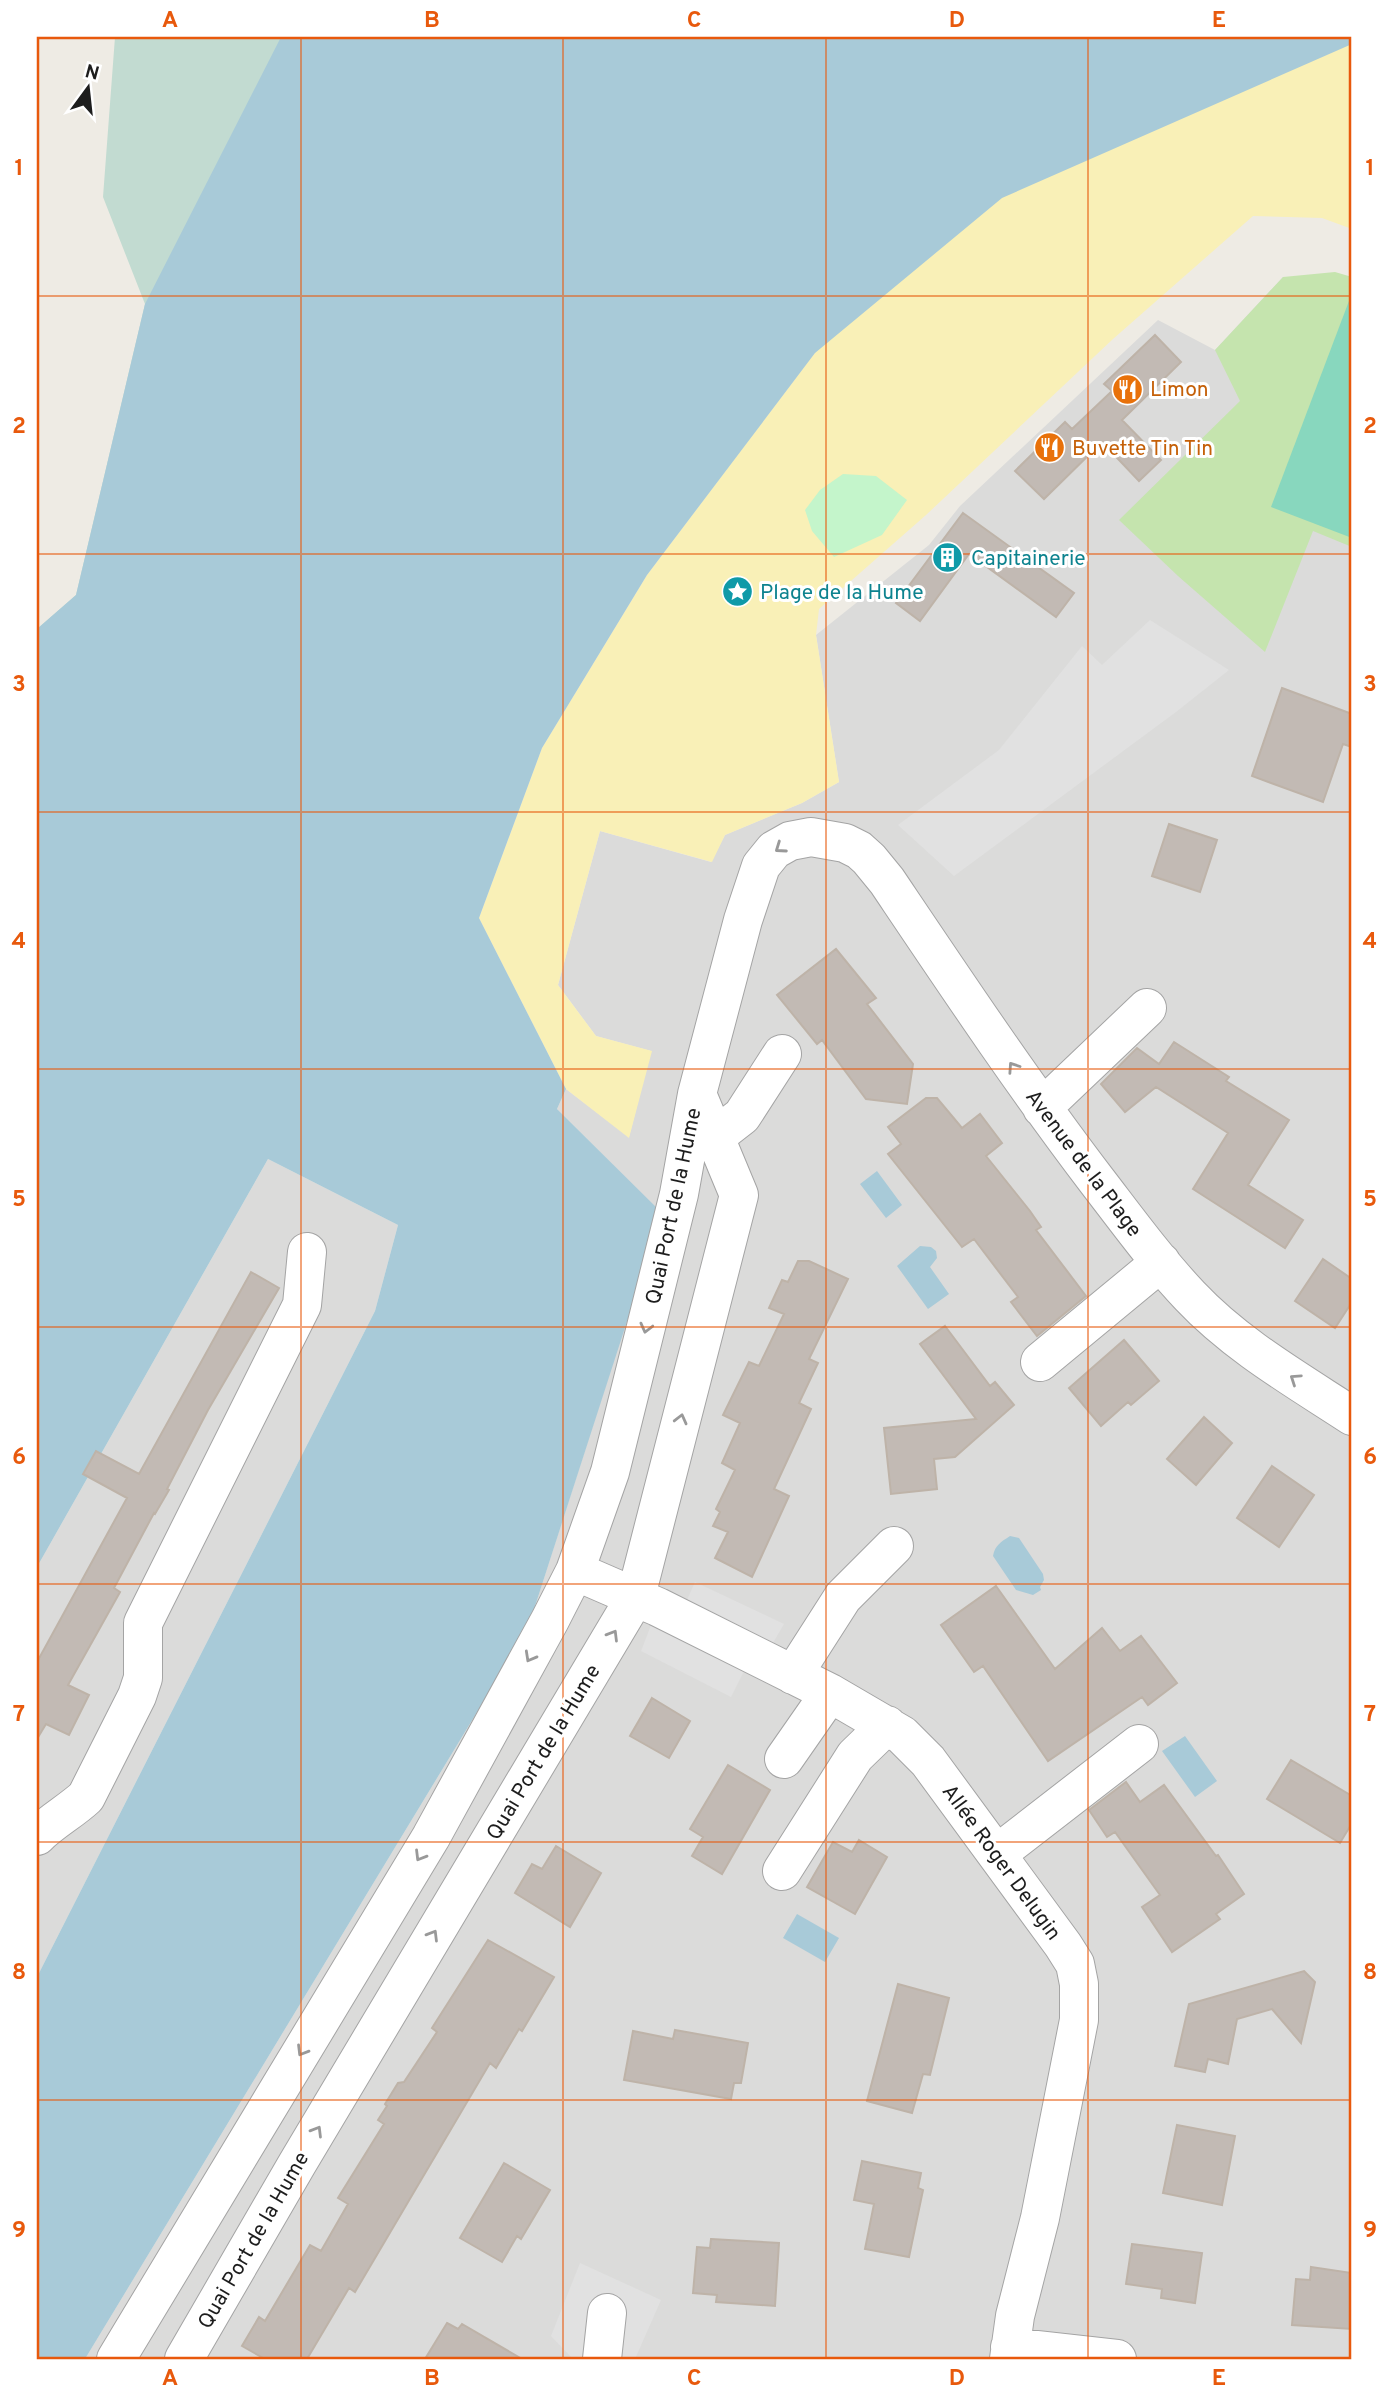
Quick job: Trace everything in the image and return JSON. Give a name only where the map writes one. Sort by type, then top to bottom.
[{"type":"street","name":"Quai Port de la Hume","points":[[116,2359],[431,1837],[575,1571],[610,1472],[679,1194],[697,1094],[743,920],[761,866],[774,850],[790,841],[811,837],[845,843],[869,859]]},
{"type":"street","name":"Avenue de la Plage","points":[[869,859],[887,881],[1041,1108],[1191,1297],[1238,1339],[1352,1416]]},
{"type":"street","points":[[1041,1108],[1147,1008]]},
{"type":"street","points":[[715,1137],[742,1116],[782,1054]]},
{"type":"street","name":"Quai Port de la Hume","points":[[184,2359],[297,2164],[636,1596],[739,1195],[697,1094]]},
{"type":"street","points":[[37,1836],[86,1797],[137,1696],[143,1678],[143,1623],[302,1305],[307,1252]]},
{"type":"street","points":[[1040,1362],[1161,1262]]},
{"type":"street","points":[[793,1675],[843,1597],[894,1546]]},
{"type":"street","name":"Allée Roger Delugin","points":[[575,1571],[636,1596],[830,1693],[902,1735],[928,1760],[1048,1921],[1075,1964],[1081,2001],[1077,2033],[1040,2218],[1015,2316],[1010,2353]]},
{"type":"street","points":[[784,1759],[830,1693]]},
{"type":"street","points":[[782,1871],[855,1756],[887,1725]]},
{"type":"street","points":[[996,1854],[1139,1744]]},
{"type":"street","points":[[603,2359],[607,2313]]},
{"type":"street","points":[[1010,2353],[1117,2359]]},
{"type":"shaded area","points":[[1283,277],[1352,278],[1352,2359],[85,2359],[528,1628],[661,1213],[557,1109],[566,1089],[629,1137],[651,1051],[596,1036],[558,985],[600,831],[711,862],[725,835],[802,803],[839,782],[816,635],[929,545],[960,506],[1158,320],[1215,350]]},
{"type":"shaded area","points":[[1150,620],[1229,670],[954,876],[898,825],[999,750],[1082,646],[1102,665]]},
{"type":"shaded area","points":[[268,1159],[398,1225],[375,1311],[37,1977],[37,1567]]},
{"type":"shaded area","points":[[695,1582],[784,1624],[763,1660],[752,1655],[731,1697],[641,1651],[658,1607],[679,1618]]},
{"type":"shaded area","points":[[580,2263],[661,2300],[635,2359],[573,2359],[551,2336]]},
{"type":"green space","points":[[115,37],[422,37],[247,499],[37,629],[76,595],[145,304],[103,197]]},
{"type":"green space","points":[[1335,272],[1352,277],[1352,547],[1313,531],[1265,652],[1119,520],[1240,401],[1215,350],[1283,277]]},
{"type":"green space","points":[[1352,293],[1352,538],[1271,507]]},
{"type":"green space","points":[[843,474],[876,476],[907,500],[882,535],[834,557],[812,531],[805,510],[820,490]]},
{"type":"sand","name":"Plage de la Hume","points":[[1352,37],[1352,229],[1322,218],[1253,216],[1113,339],[926,515],[819,609],[816,635],[839,782],[802,803],[725,835],[712,862],[600,831],[558,985],[596,1036],[652,1051],[629,1138],[566,1089],[479,918],[542,748],[647,575],[986,126]]},
{"type":"water","points":[[281,37],[1352,37],[1352,44],[1002,198],[815,353],[647,575],[542,748],[479,918],[566,1089],[557,1109],[662,1213],[528,1628],[85,2359],[37,2359],[37,1977],[375,1311],[398,1225],[268,1159],[37,1567],[37,629],[76,595],[145,304]]},
{"type":"water","points":[[877,1171],[902,1205],[886,1218],[860,1184]]},
{"type":"water","points":[[920,1246],[931,1247],[936,1251],[937,1258],[930,1267],[949,1294],[928,1309],[897,1266]]},
{"type":"water","points":[[1010,1536],[1019,1538],[1043,1574],[1041,1590],[1033,1595],[1016,1590],[993,1556],[997,1546]]},
{"type":"water","points":[[1185,1736],[1217,1781],[1195,1797],[1162,1751]]},
{"type":"water","points":[[797,1914],[839,1938],[825,1962],[783,1938]]},
{"type":"building","points":[[1155,335],[1181,362],[1122,420],[1161,460],[1139,481],[1102,442],[1044,499],[1015,471],[1065,422],[1072,429],[1112,391],[1104,384]]},
{"type":"building","points":[[963,513],[1074,593],[1056,617],[969,554],[920,621],[896,603]]},
{"type":"building","points":[[1282,688],[1352,714],[1352,747],[1343,744],[1323,802],[1252,776]]},
{"type":"building","points":[[1169,824],[1217,840],[1200,892],[1152,876]]},
{"type":"building","points":[[836,949],[876,998],[867,1004],[913,1064],[907,1104],[866,1099],[822,1040],[817,1044],[777,995]]},
{"type":"building","points":[[1174,1042],[1229,1077],[1226,1081],[1289,1120],[1248,1185],[1303,1220],[1285,1248],[1193,1189],[1228,1133],[1156,1087],[1125,1112],[1101,1084],[1137,1048],[1159,1064]]},
{"type":"building","points":[[926,1098],[937,1098],[962,1128],[980,1114],[1002,1143],[986,1156],[1030,1211],[1041,1227],[1036,1230],[1086,1296],[1037,1336],[1011,1302],[1018,1297],[974,1239],[962,1247],[888,1154],[901,1144],[888,1127]]},
{"type":"building","points":[[1323,1259],[1352,1279],[1352,1302],[1335,1328],[1295,1301]]},
{"type":"building","points":[[798,1261],[809,1261],[848,1279],[809,1359],[818,1363],[799,1403],[811,1409],[774,1489],[789,1496],[752,1577],[715,1558],[728,1532],[713,1526],[720,1512],[716,1509],[735,1470],[722,1463],[740,1423],[723,1415],[749,1362],[759,1366],[784,1314],[769,1308],[782,1280],[788,1282]]},
{"type":"building","points":[[251,1272],[279,1288],[208,1410],[167,1489],[169,1490],[114,1588],[120,1592],[68,1685],[89,1695],[69,1735],[46,1724],[37,1739],[37,1662],[127,1498],[83,1474],[96,1451],[139,1474]]},
{"type":"building","points":[[945,1326],[990,1386],[995,1382],[1014,1405],[955,1457],[934,1459],[937,1489],[891,1494],[884,1428],[976,1419],[920,1344]]},
{"type":"building","points":[[1124,1340],[1159,1381],[1131,1405],[1128,1402],[1101,1426],[1069,1388]]},
{"type":"building","points":[[1204,1417],[1232,1443],[1196,1485],[1167,1459]]},
{"type":"building","points":[[1272,1466],[1314,1495],[1279,1547],[1237,1518]]},
{"type":"building","points":[[996,1586],[1055,1669],[1102,1628],[1120,1651],[1141,1636],[1177,1683],[1148,1705],[1142,1697],[1048,1761],[983,1666],[974,1672],[941,1625]]},
{"type":"building","points":[[652,1698],[690,1721],[669,1758],[630,1736]]},
{"type":"building","points":[[1291,1760],[1352,1796],[1352,1823],[1340,1843],[1267,1799]]},
{"type":"building","points":[[728,1765],[770,1790],[722,1874],[692,1856],[703,1837],[690,1829]]},
{"type":"building","points":[[1126,1782],[1140,1802],[1164,1785],[1216,1856],[1218,1855],[1244,1894],[1216,1914],[1220,1919],[1172,1952],[1142,1907],[1160,1895],[1115,1832],[1107,1837],[1089,1810]]},
{"type":"building","points":[[859,1840],[887,1857],[855,1914],[807,1887],[833,1842],[852,1852]]},
{"type":"building","points":[[556,1846],[601,1873],[570,1927],[515,1893],[532,1864],[542,1869]]},
{"type":"building","points":[[488,1940],[554,1977],[522,2031],[519,2029],[496,2068],[490,2063],[355,2292],[349,2288],[307,2359],[265,2359],[242,2346],[259,2317],[265,2321],[310,2245],[321,2251],[348,2204],[338,2198],[384,2124],[378,2120],[387,2106],[385,2104],[398,2083],[404,2082],[437,2032],[432,2028]]},
{"type":"building","points":[[1304,1971],[1315,1982],[1301,2043],[1272,2009],[1237,2019],[1228,2064],[1208,2059],[1205,2072],[1175,2066],[1189,2004]]},
{"type":"building","points":[[898,1984],[949,1998],[930,2075],[923,2074],[912,2113],[867,2101]]},
{"type":"building","points":[[675,2030],[748,2043],[741,2083],[734,2083],[731,2099],[624,2080],[633,2031],[673,2039]]},
{"type":"building","points":[[1177,2125],[1235,2136],[1222,2205],[1163,2193]]},
{"type":"building","points":[[862,2161],[921,2173],[918,2188],[923,2190],[909,2257],[865,2249],[874,2204],[854,2200]]},
{"type":"building","points":[[504,2163],[550,2190],[521,2239],[517,2236],[502,2262],[460,2238]]},
{"type":"building","points":[[711,2239],[779,2243],[775,2306],[716,2302],[717,2295],[693,2293],[697,2247],[710,2248]]},
{"type":"building","points":[[1132,2244],[1202,2253],[1195,2303],[1161,2298],[1162,2289],[1126,2284]]},
{"type":"building","points":[[1311,2267],[1352,2273],[1352,2329],[1292,2325],[1296,2279],[1310,2280]]},
{"type":"building","points":[[447,2323],[458,2329],[462,2324],[522,2359],[425,2359]]},
{"type":"place","name":"Limon","points":[[1127,389]]},
{"type":"place","name":"Buvette Tin Tin","points":[[1049,448]]},
{"type":"place","name":"Capitainerie","points":[[948,558]]},
{"type":"place","name":"Plage de la Hume","points":[[737,592]]}]
